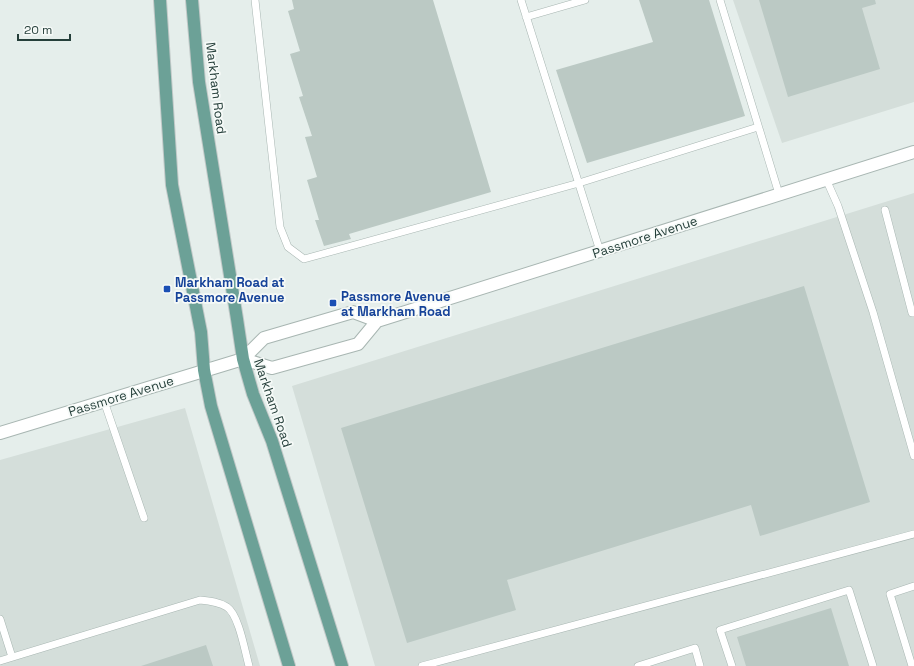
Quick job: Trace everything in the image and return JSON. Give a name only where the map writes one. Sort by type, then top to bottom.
[{"type":"main road","points":[[160,0],[172,185],[201,332],[204,370],[211,406],[288,666]]},
{"type":"main road","name":"Markham Road","points":[[192,0],[199,82],[238,319],[243,359],[253,394],[272,441],[342,666]]},
{"type":"street","name":"Passmore Avenue","points":[[0,433],[243,359],[264,338],[353,312],[377,322],[914,152]]},
{"type":"street","points":[[243,359],[272,368],[358,344],[377,322]]},
{"type":"lane","points":[[255,0],[280,227],[288,247],[304,259],[579,182],[758,126]]},
{"type":"lane","points":[[521,0],[600,251]]},
{"type":"lane","points":[[526,17],[585,0]]},
{"type":"lane","points":[[720,0],[779,194]]},
{"type":"lane","points":[[826,179],[838,206],[872,312],[914,456]]},
{"type":"lane","points":[[885,210],[912,313],[914,312]]},
{"type":"lane","points":[[104,401],[144,518]]},
{"type":"lane","points":[[422,666],[914,534]]},
{"type":"lane","points":[[912,666],[890,594],[914,586]]},
{"type":"lane","points":[[732,666],[720,630],[849,590],[873,666]]},
{"type":"lane","points":[[0,660],[200,600],[217,602],[228,608],[235,615],[249,666]]},
{"type":"lane","points":[[0,618],[12,657]]},
{"type":"lane","points":[[638,666],[695,648],[700,666]]},
{"type":"shaded area","points":[[733,0],[914,0],[914,102],[782,143]]},
{"type":"shaded area","points":[[914,193],[914,666],[375,666],[292,386]]},
{"type":"shaded area","points":[[185,408],[260,666],[0,666],[0,460]]},
{"type":"building","points":[[292,0],[433,0],[491,192],[349,234],[351,239],[324,246],[315,220],[319,220],[307,180],[317,177],[305,137],[312,136],[299,97],[303,96],[290,54],[300,51],[288,11],[294,9]]},
{"type":"building","points":[[639,0],[709,0],[745,116],[587,163],[556,70],[653,42]]},
{"type":"building","points":[[759,0],[875,0],[876,4],[862,8],[880,69],[788,97]]},
{"type":"building","points":[[804,286],[870,502],[760,536],[751,505],[507,580],[516,610],[407,643],[341,428]]},
{"type":"building","points":[[831,608],[849,666],[746,666],[737,637]]},
{"type":"building","points":[[206,645],[213,666],[141,666]]},
{"type":"place","name":"Markham Road at Passmore Avenue","points":[[167,289]]},
{"type":"place","name":"Passmore Avenue at Markham Road","points":[[333,303]]}]
